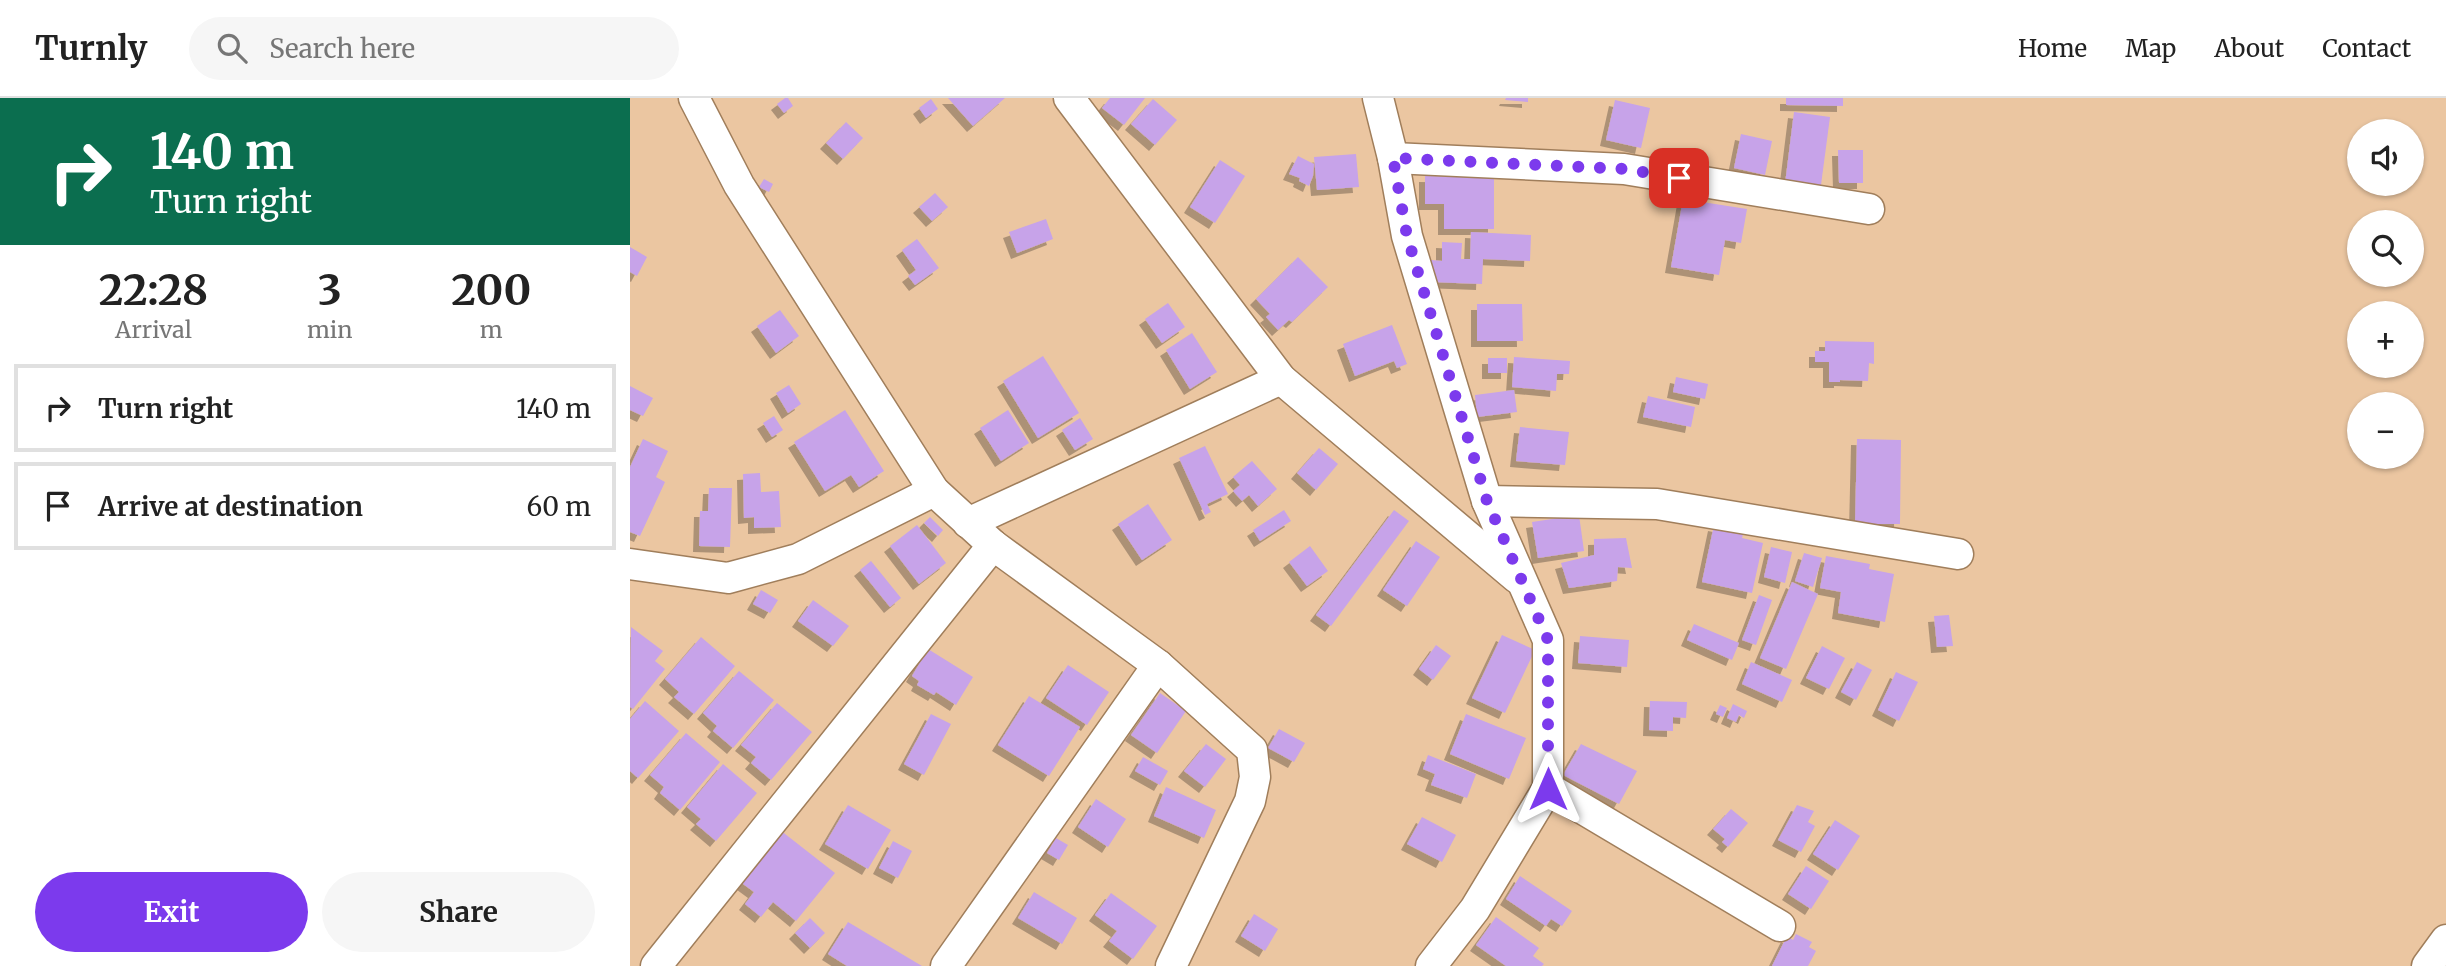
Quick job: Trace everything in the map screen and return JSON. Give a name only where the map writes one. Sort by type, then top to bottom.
[{"type":"street","points":[[694,98],[739,185],[934,491],[993,545],[1158,665],[1252,750],[1255,777],[1250,801],[1171,966]]},
{"type":"street","points":[[1378,98],[1393,158],[1407,236],[1487,501],[1548,640],[1548,789],[1475,909],[1431,966]]},
{"type":"street","points":[[1074,100],[1281,379],[1522,582]]},
{"type":"street","points":[[1393,158],[1625,169],[1869,209]]},
{"type":"street","points":[[968,523],[1281,379]]},
{"type":"street","points":[[630,565],[728,578],[798,559],[934,491]]},
{"type":"street","points":[[1487,501],[1657,504],[1958,554]]},
{"type":"street","points":[[656,966],[993,545]]},
{"type":"street","points":[[946,966],[1158,665]]},
{"type":"street","points":[[1548,789],[1780,926]]},
{"type":"street","points":[[2427,966],[2446,940]]},
{"type":"building","points":[[788,98],[793,106],[784,113],[777,104]]},
{"type":"building","points":[[948,98],[1005,98],[973,126]]},
{"type":"building","points":[[1110,98],[1145,98],[1124,125],[1102,108]]},
{"type":"building","points":[[1528,98],[1528,102],[1505,100]]},
{"type":"building","points":[[1786,98],[1843,98],[1843,106],[1786,105]]},
{"type":"building","points":[[931,99],[938,109],[926,118],[919,108]]},
{"type":"building","points":[[1153,99],[1177,120],[1155,145],[1131,124]]},
{"type":"building","points":[[1615,100],[1650,108],[1641,148],[1606,140]]},
{"type":"building","points":[[1794,112],[1830,117],[1821,185],[1785,184]]},
{"type":"building","points":[[846,122],[863,138],[843,159],[826,143]]},
{"type":"building","points":[[1741,134],[1772,141],[1765,175],[1734,168]]},
{"type":"building","points":[[1838,150],[1863,150],[1863,183],[1839,183]]},
{"type":"building","points":[[1356,154],[1359,187],[1317,190],[1314,157]]},
{"type":"building","points":[[1298,156],[1314,164],[1309,186],[1299,181],[1300,178],[1289,174]]},
{"type":"building","points":[[1220,160],[1245,176],[1215,223],[1190,207]]},
{"type":"building","points":[[1425,176],[1494,177],[1494,229],[1444,229],[1444,204],[1425,204]]},
{"type":"building","points":[[764,179],[773,184],[769,192],[759,187]]},
{"type":"building","points":[[935,193],[948,207],[932,221],[919,207]]},
{"type":"building","points":[[1683,199],[1747,209],[1741,243],[1725,240],[1719,275],[1671,267]]},
{"type":"building","points":[[1046,219],[1053,239],[1017,253],[1009,232]]},
{"type":"building","points":[[1471,232],[1531,235],[1530,261],[1483,259],[1482,284],[1430,282],[1431,260],[1442,261],[1442,242],[1462,243],[1461,259],[1470,259]]},
{"type":"building","points":[[917,239],[939,268],[915,285],[908,276],[916,270],[902,250]]},
{"type":"building","points":[[630,247],[647,257],[637,276],[630,272]]},
{"type":"building","points":[[1298,257],[1328,287],[1292,322],[1289,320],[1278,330],[1266,317],[1270,314],[1256,299]]},
{"type":"building","points":[[1168,303],[1185,327],[1162,343],[1145,319]]},
{"type":"building","points":[[1477,304],[1522,304],[1523,341],[1477,341]]},
{"type":"building","points":[[780,310],[799,336],[776,353],[757,326]]},
{"type":"building","points":[[1392,325],[1407,364],[1397,368],[1394,361],[1355,376],[1343,344]]},
{"type":"building","points":[[1192,333],[1217,372],[1190,389],[1166,350]]},
{"type":"building","points":[[1825,341],[1874,342],[1874,364],[1869,363],[1868,381],[1829,382],[1829,362],[1815,362],[1815,351],[1825,351]]},
{"type":"building","points":[[1043,356],[1079,413],[1038,438],[1003,381]]},
{"type":"building","points":[[1514,357],[1570,361],[1569,374],[1557,374],[1556,391],[1512,387]]},
{"type":"building","points":[[1488,358],[1507,358],[1507,373],[1488,373]]},
{"type":"building","points":[[1676,377],[1708,384],[1705,399],[1673,392]]},
{"type":"building","points":[[789,385],[801,404],[788,413],[776,393]]},
{"type":"building","points":[[630,386],[653,398],[643,416],[630,410]]},
{"type":"building","points":[[1514,390],[1517,412],[1477,417],[1475,395]]},
{"type":"building","points":[[1648,396],[1695,407],[1691,427],[1643,417]]},
{"type":"building","points":[[845,410],[884,471],[859,487],[851,475],[825,491],[794,442]]},
{"type":"building","points":[[1008,410],[1029,443],[1001,461],[980,428]]},
{"type":"building","points":[[774,416],[783,430],[772,437],[763,423]]},
{"type":"building","points":[[1080,418],[1093,439],[1075,450],[1062,430]]},
{"type":"building","points":[[1520,427],[1569,432],[1565,465],[1516,461]]},
{"type":"building","points":[[643,439],[668,451],[656,477],[665,482],[640,536],[630,532],[630,467]]},
{"type":"building","points":[[1857,439],[1901,440],[1900,524],[1855,524]]},
{"type":"building","points":[[1205,446],[1228,494],[1207,504],[1211,512],[1205,515],[1179,458]]},
{"type":"building","points":[[1319,448],[1338,464],[1316,490],[1297,473]]},
{"type":"building","points":[[1252,461],[1277,489],[1258,506],[1249,495],[1242,501],[1233,491],[1240,485],[1233,477]]},
{"type":"building","points":[[760,473],[761,492],[779,491],[781,527],[754,528],[754,517],[744,518],[743,474]]},
{"type":"building","points":[[709,488],[732,488],[730,547],[699,546],[700,511],[708,511]]},
{"type":"building","points":[[1148,504],[1172,540],[1142,560],[1118,524]]},
{"type":"building","points":[[1284,510],[1291,521],[1260,541],[1253,530]]},
{"type":"building","points":[[1394,510],[1409,521],[1331,626],[1316,615]]},
{"type":"building","points":[[1579,515],[1584,551],[1538,558],[1532,522]]},
{"type":"building","points":[[930,517],[943,530],[938,536],[924,523]]},
{"type":"building","points":[[917,525],[946,563],[919,584],[890,546]]},
{"type":"building","points":[[1714,525],[1744,531],[1742,538],[1763,543],[1752,593],[1702,582]]},
{"type":"building","points":[[1626,538],[1632,568],[1618,567],[1617,581],[1569,588],[1561,563],[1594,555],[1594,539]]},
{"type":"building","points":[[1416,541],[1440,557],[1407,606],[1383,590]]},
{"type":"building","points":[[1310,546],[1328,571],[1307,586],[1289,562]]},
{"type":"building","points":[[1771,547],[1792,552],[1785,583],[1764,577]]},
{"type":"building","points":[[1804,553],[1822,558],[1813,587],[1795,581]]},
{"type":"building","points":[[1826,556],[1870,564],[1869,569],[1894,574],[1885,622],[1838,613],[1841,592],[1820,588]]},
{"type":"building","points":[[871,561],[901,598],[890,607],[860,570]]},
{"type":"building","points":[[1792,582],[1818,594],[1786,669],[1760,658]]},
{"type":"building","points":[[761,590],[778,600],[770,613],[753,604]]},
{"type":"building","points":[[1759,595],[1772,600],[1756,645],[1742,640]]},
{"type":"building","points":[[813,600],[849,626],[833,646],[798,621]]},
{"type":"building","points":[[1949,615],[1953,646],[1937,647],[1934,616]]},
{"type":"building","points":[[1694,624],[1739,643],[1732,660],[1687,640]]},
{"type":"building","points":[[631,627],[663,651],[655,661],[665,669],[633,709],[630,707]]},
{"type":"building","points":[[1502,635],[1535,650],[1505,713],[1472,698]]},
{"type":"building","points":[[1580,636],[1629,640],[1627,667],[1578,663]]},
{"type":"building","points":[[701,637],[735,666],[694,714],[674,697],[679,692],[665,679]]},
{"type":"building","points":[[1436,645],[1451,656],[1433,680],[1419,669]]},
{"type":"building","points":[[1822,646],[1845,658],[1829,689],[1806,678]]},
{"type":"building","points":[[928,649],[973,677],[956,705],[936,692],[934,695],[917,685],[919,681],[912,676]]},
{"type":"building","points":[[1751,662],[1792,680],[1782,702],[1742,684]]},
{"type":"building","points":[[1857,662],[1872,670],[1856,700],[1841,692]]},
{"type":"building","points":[[1068,665],[1109,692],[1087,725],[1046,698]]},
{"type":"building","points":[[739,671],[774,700],[733,748],[713,731],[717,726],[703,713]]},
{"type":"building","points":[[1896,672],[1918,682],[1899,721],[1878,710]]},
{"type":"building","points":[[1160,693],[1186,711],[1157,753],[1131,735]]},
{"type":"building","points":[[1029,696],[1080,727],[1049,776],[998,745]]},
{"type":"building","points":[[645,701],[679,731],[638,778],[630,771],[630,719]]},
{"type":"building","points":[[1650,701],[1687,702],[1686,718],[1673,717],[1673,731],[1649,730]]},
{"type":"building","points":[[777,703],[812,732],[771,780],[751,763],[756,757],[741,745]]},
{"type":"building","points":[[1733,704],[1747,711],[1744,718],[1739,715],[1736,722],[1727,718]]},
{"type":"building","points":[[1720,705],[1727,708],[1723,717],[1716,714]]},
{"type":"building","points":[[931,714],[951,724],[924,775],[904,764]]},
{"type":"building","points":[[1466,714],[1526,738],[1509,779],[1450,754]]},
{"type":"building","points":[[1279,729],[1305,743],[1294,762],[1268,748]]},
{"type":"building","points":[[686,733],[720,762],[680,810],[660,793],[664,787],[650,775]]},
{"type":"building","points":[[1206,744],[1226,759],[1205,787],[1184,771]]},
{"type":"building","points":[[1581,744],[1637,771],[1619,804],[1563,775]]},
{"type":"building","points":[[1428,755],[1476,774],[1467,798],[1431,785],[1435,774],[1423,769]]},
{"type":"building","points":[[1143,757],[1168,771],[1160,785],[1135,771]]},
{"type":"building","points":[[723,764],[757,793],[716,841],[696,824],[701,819],[687,807]]},
{"type":"building","points":[[1166,787],[1216,810],[1204,838],[1154,816]]},
{"type":"building","points":[[1096,799],[1126,819],[1108,847],[1078,827]]},
{"type":"building","points":[[848,805],[891,830],[868,869],[825,844]]},
{"type":"building","points":[[1797,805],[1814,811],[1808,822],[1815,826],[1801,852],[1778,840]]},
{"type":"building","points":[[1731,809],[1748,823],[1728,847],[1722,842],[1725,839],[1713,829]]},
{"type":"building","points":[[1422,817],[1456,835],[1442,862],[1407,844]]},
{"type":"building","points":[[1835,820],[1860,836],[1838,870],[1813,854]]},
{"type":"building","points":[[780,830],[835,873],[796,921],[773,902],[761,917],[745,904],[754,892],[739,881]]},
{"type":"building","points":[[1056,838],[1068,845],[1059,860],[1047,853]]},
{"type":"building","points":[[893,841],[912,851],[898,878],[879,868]]},
{"type":"building","points":[[1806,866],[1829,881],[1811,909],[1788,894]]},
{"type":"building","points":[[1520,876],[1572,911],[1562,926],[1551,919],[1546,926],[1506,899]]},
{"type":"building","points":[[1034,892],[1077,918],[1062,944],[1018,918]]},
{"type":"building","points":[[1111,893],[1157,926],[1133,959],[1109,941],[1117,931],[1095,915]]},
{"type":"building","points":[[1254,914],[1278,929],[1265,951],[1241,936]]},
{"type":"building","points":[[1496,917],[1539,948],[1533,956],[1544,964],[1542,966],[1506,966],[1476,945]]},
{"type":"building","points":[[810,918],[825,933],[810,948],[795,933]]},
{"type":"building","points":[[848,922],[922,966],[847,966],[828,954]]},
{"type":"building","points":[[1796,934],[1812,942],[1809,947],[1816,951],[1808,966],[1772,966],[1787,936],[1793,940]]},
{"type":"route","points":[[1548,789],[1548,640],[1487,501],[1407,236],[1393,158],[1625,169],[1679,178]]}]
